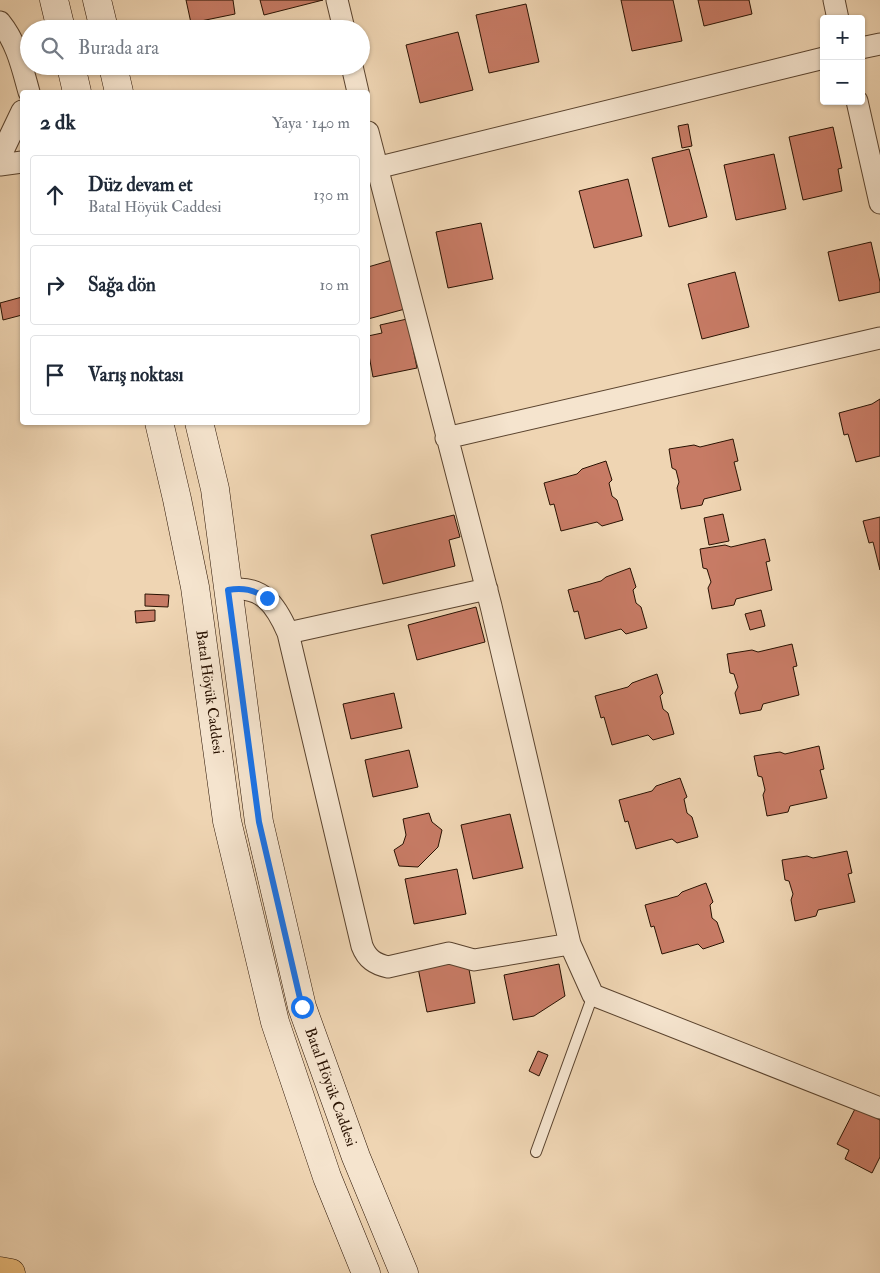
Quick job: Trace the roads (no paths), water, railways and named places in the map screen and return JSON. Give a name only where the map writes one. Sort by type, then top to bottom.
[{"type":"highway","points":[[0,1271],[11,1273]]},
{"type":"main road","points":[[54,0],[59,20]]},
{"type":"main road","points":[[97,0],[102,20]]},
{"type":"main road","points":[[73,75],[77,90]]},
{"type":"main road","points":[[115,75],[119,90]]},
{"type":"main road","name":"Batal Höyük Caddesi","points":[[159,425],[196,587],[227,821],[275,1022],[327,1177],[366,1273]]},
{"type":"main road","name":"Batal Höyük Caddesi","points":[[200,425],[215,489],[259,822],[302,1007],[356,1157],[404,1273]]},
{"type":"street","points":[[337,0],[342,20]]},
{"type":"street","points":[[834,0],[837,15]]},
{"type":"street","points":[[0,22],[12,39],[20,59]]},
{"type":"street","points":[[865,47],[880,44]]},
{"type":"street","points":[[372,169],[820,59]]},
{"type":"street","points":[[24,75],[28,90]]},
{"type":"street","points":[[354,75],[358,90]]},
{"type":"street","points":[[858,105],[880,203]]},
{"type":"street","points":[[0,157],[20,115]]},
{"type":"street","points":[[370,150],[372,169],[486,589],[570,944],[593,995],[880,1108]]},
{"type":"street","points":[[0,165],[20,162]]},
{"type":"street","points":[[446,438],[880,338]]},
{"type":"street","points":[[228,590],[246,589],[258,592],[267,598],[282,619],[288,633],[362,946],[368,957],[380,965],[388,967],[449,953],[474,960],[570,944]]},
{"type":"street","points":[[288,633],[486,589]]},
{"type":"lane","points":[[536,1152],[593,995]]}]
